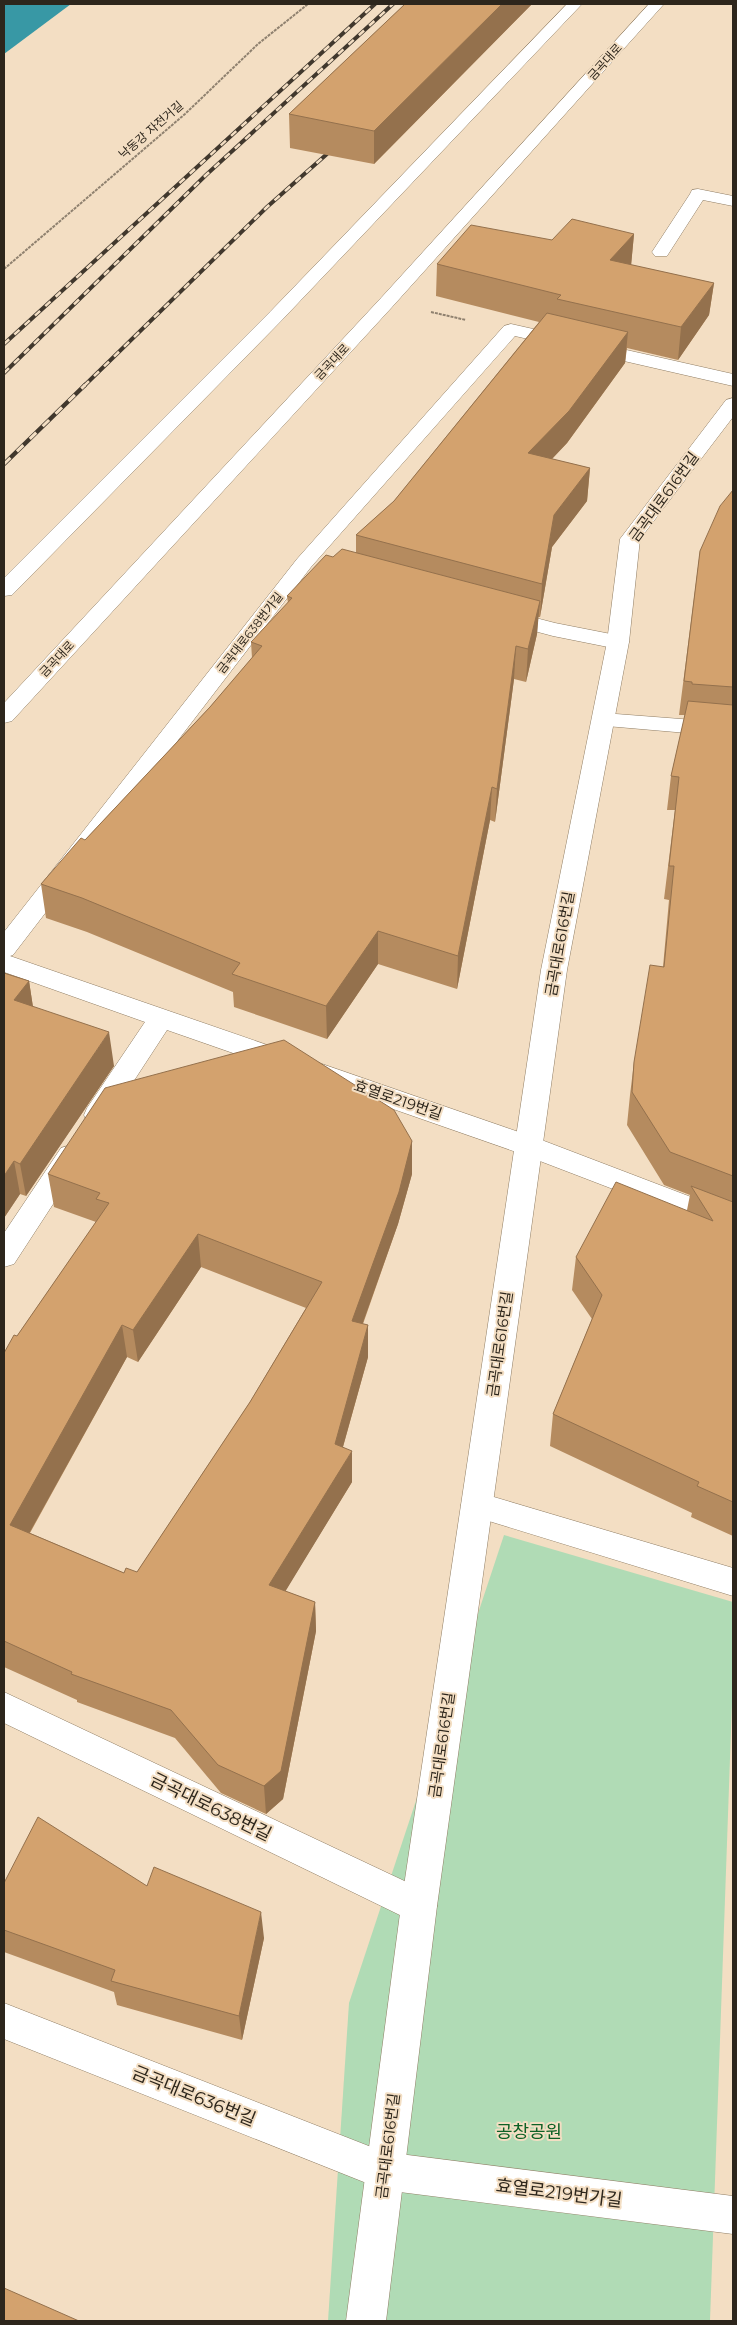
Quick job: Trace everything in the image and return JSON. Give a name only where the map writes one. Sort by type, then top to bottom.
[{"type":"street","points":[[4,590],[276,316],[575,4]]},
{"type":"street","name":"금곡대로","points":[[4,716],[387,302],[657,4]]},
{"type":"street","points":[[661,252],[698,194],[733,201]]},
{"type":"street","points":[[511,330],[733,380]]},
{"type":"street","name":"금곡대로638번가길","points":[[4,950],[314,566],[511,330]]},
{"type":"street","name":"금곡대로616번길","points":[[366,2321],[419,1906],[554,970],[618,642],[630,539],[733,404]]},
{"type":"street","points":[[486,611],[553,629],[618,642]]},
{"type":"street","points":[[602,720],[733,730]]},
{"type":"street","name":"효열로219번길","points":[[4,962],[529,1146],[733,1224]]},
{"type":"street","points":[[4,1256],[161,1018]]},
{"type":"street","points":[[477,1505],[733,1582]]},
{"type":"street","name":"금곡대로638번길","points":[[4,1708],[419,1906]]},
{"type":"street","name":"금곡대로636번길","points":[[4,2021],[384,2171]]},
{"type":"street","name":"효열로219번가길","points":[[384,2171],[733,2215]]},
{"type":"path","name":"낙동강 자전거길","points":[[4,269],[185,114],[258,44],[308,4]]},
{"type":"path","points":[[387,302],[511,330]]},
{"type":"green space","name":"공창공원","points":[[504,1535],[733,1602],[733,1674],[710,2321],[328,2321],[349,2003]]},
{"type":"water","points":[[4,4],[71,4],[4,54]]},
{"type":"building","points":[[405,4],[502,4],[374,131],[289,114]]},
{"type":"building","points":[[572,219],[634,234],[610,260],[714,283],[681,327],[557,299],[561,295],[437,264],[471,225],[552,240]]},
{"type":"building","points":[[547,313],[628,332],[569,411],[528,453],[590,468],[554,515],[542,584],[356,535],[394,501]]},
{"type":"building","points":[[733,490],[733,687],[692,684],[692,682],[684,681],[700,551],[720,506]]},
{"type":"building","points":[[342,549],[540,601],[528,649],[516,646],[497,789],[492,787],[458,956],[378,931],[326,1006],[232,974],[240,963],[82,898],[41,884],[81,838],[85,840],[210,707],[262,646],[251,642],[292,598],[287,596],[326,555],[333,557]]},
{"type":"building","points":[[688,701],[733,705],[733,1176],[670,1152],[632,1092],[634,1062],[650,965],[664,967],[674,866],[669,866],[679,777],[671,776]]},
{"type":"building","points":[[4,973],[29,981],[14,1000],[109,1032],[20,1164],[14,1161],[4,1176]]},
{"type":"building","points":[[284,1040],[394,1110],[412,1141],[399,1192],[352,1321],[368,1325],[335,1444],[352,1451],[269,1585],[315,1602],[281,1771],[264,1786],[218,1765],[171,1710],[71,1674],[72,1672],[4,1641],[4,1353],[14,1335],[17,1336],[109,1203],[96,1199],[100,1193],[48,1174],[105,1088]],"holes":[[[198,1234],[322,1282],[250,1402],[137,1572],[126,1568],[124,1573],[10,1525],[122,1325],[133,1330]]]},
{"type":"building","points":[[616,1182],[713,1221],[691,1186],[733,1202],[733,1502],[697,1486],[699,1482],[553,1414],[602,1295],[576,1257]]},
{"type":"building","points":[[38,1817],[147,1886],[154,1867],[261,1912],[239,2016],[111,1981],[115,1970],[4,1930],[4,1883]]},
{"type":"building","points":[[4,2288],[79,2321],[4,2321]]},
{"type":"railway","points":[[4,344],[375,4]]},
{"type":"railway","points":[[4,373],[206,175],[393,4]]},
{"type":"railway","points":[[84,386],[267,207],[336,146]]},
{"type":"railway","points":[[4,464],[85,385]]}]
